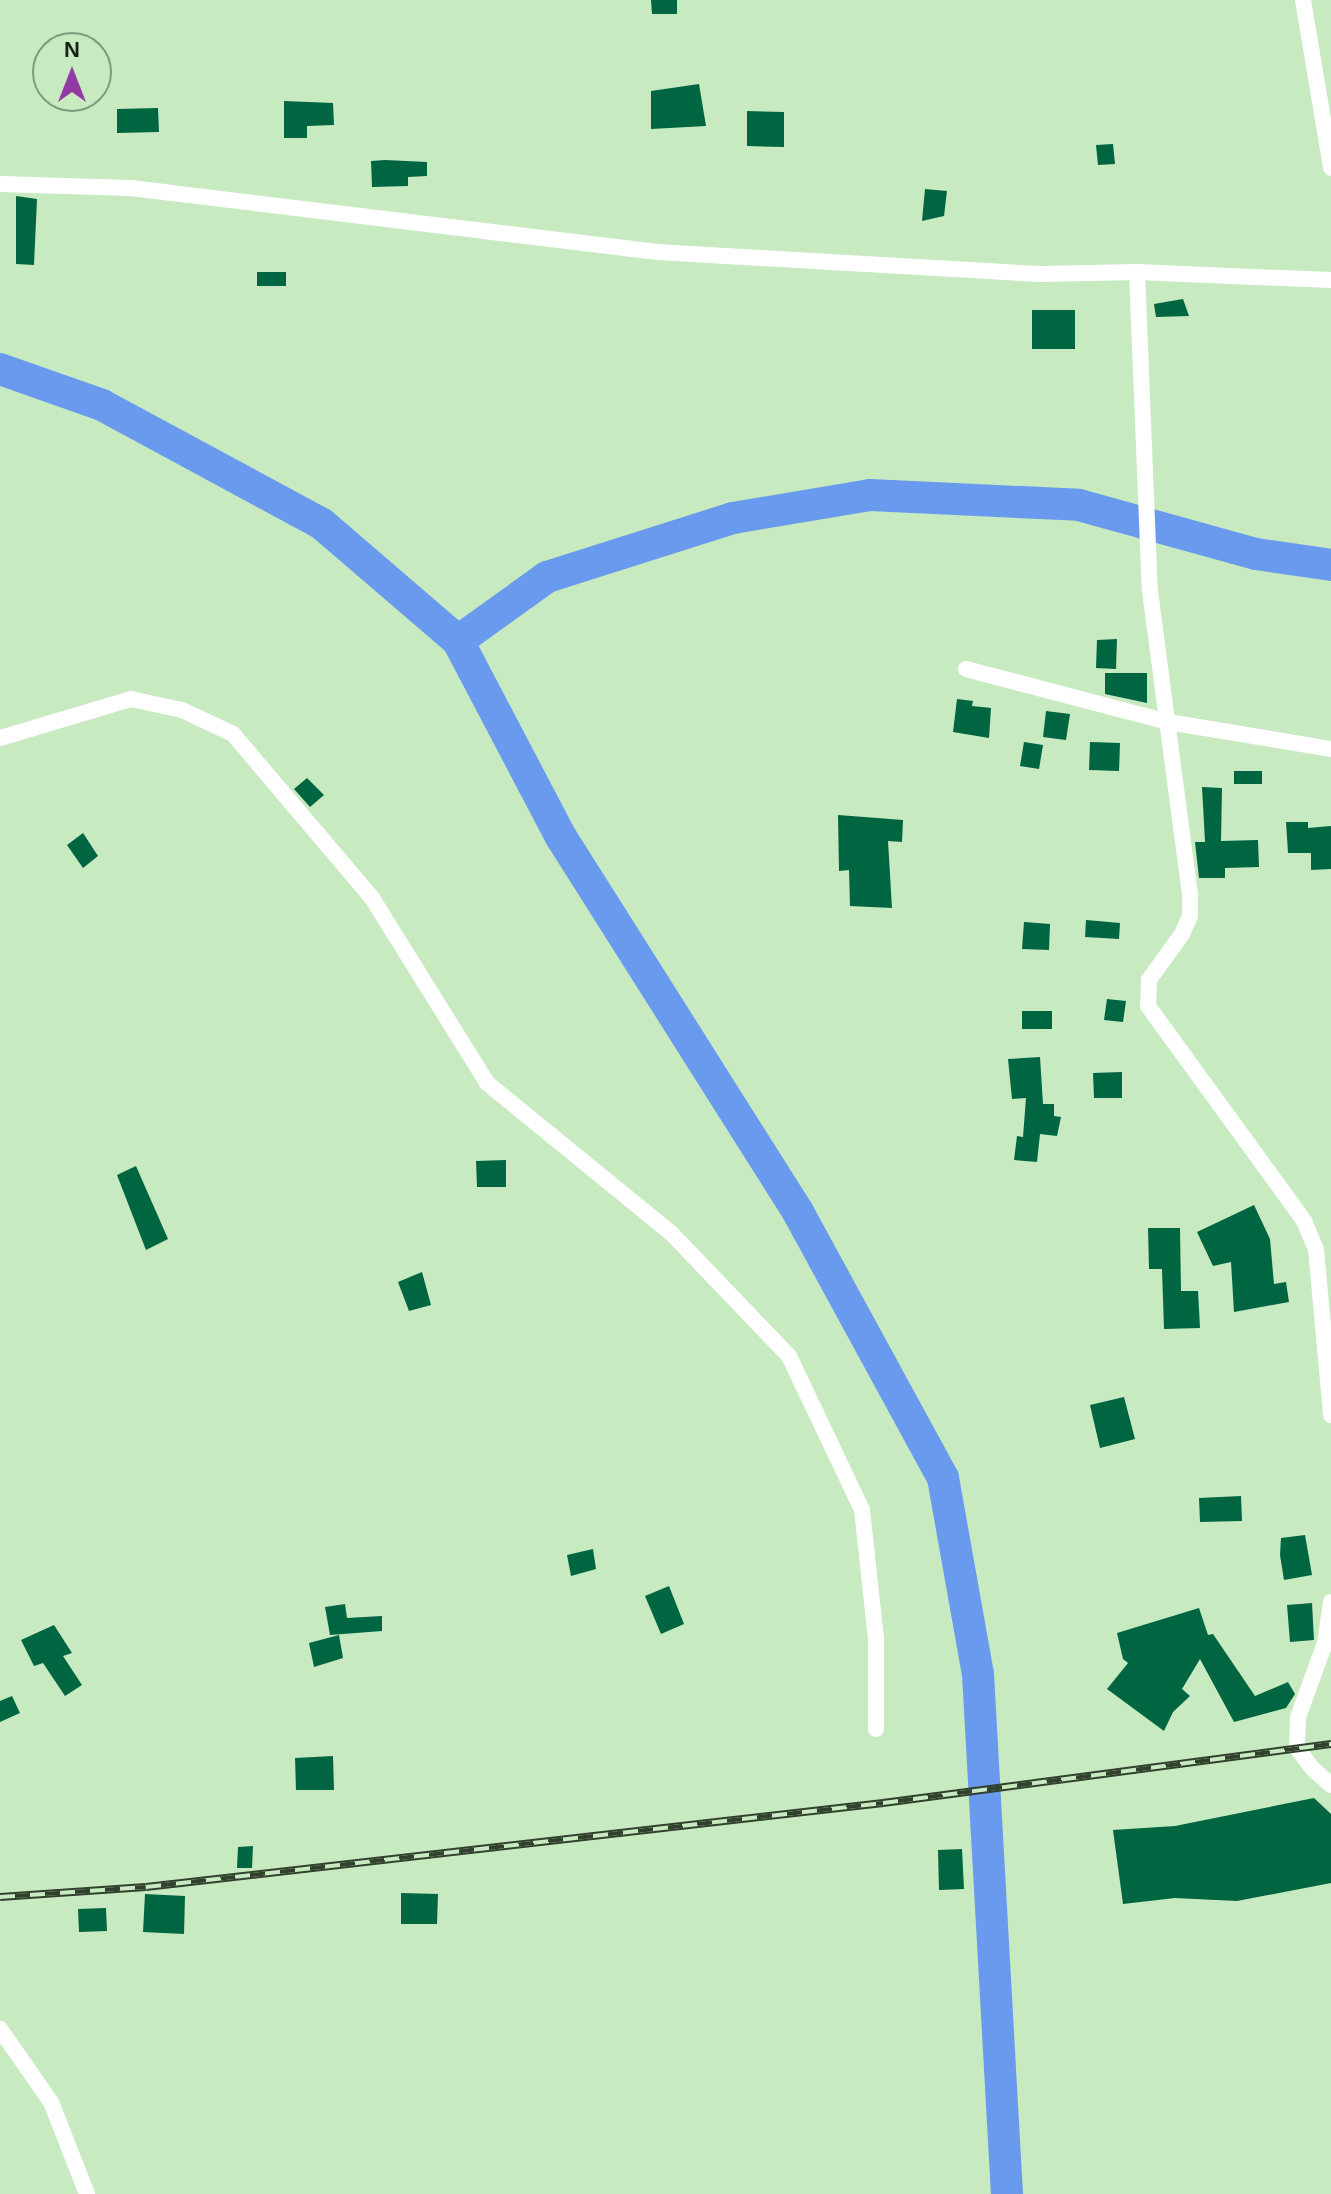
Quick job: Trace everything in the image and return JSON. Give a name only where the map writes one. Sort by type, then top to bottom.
[{"type":"street","points":[[1303,0],[1331,168]]},
{"type":"street","points":[[0,184],[131,188],[657,252],[1040,274],[1137,272],[1331,280]]},
{"type":"street","points":[[1137,272],[1150,591],[1190,916],[1182,934],[1149,980],[1148,1006],[1304,1221],[1316,1249],[1331,1415]]},
{"type":"street","points":[[966,669],[1168,722],[1331,749]]},
{"type":"street","points":[[0,738],[131,699],[182,710],[233,734],[372,898],[487,1083],[672,1234],[789,1356],[862,1510],[876,1638],[876,1729]]},
{"type":"street","points":[[1331,1602],[1325,1643],[1298,1717],[1297,1748],[1313,1769],[1331,1785]]},
{"type":"street","points":[[0,2029],[51,2102],[87,2194]]},
{"type":"building","points":[[651,0],[677,0],[677,14],[652,14]]},
{"type":"building","points":[[699,84],[706,126],[651,129],[651,91]]},
{"type":"building","points":[[284,101],[333,103],[334,125],[307,126],[307,138],[284,138]]},
{"type":"building","points":[[158,108],[159,132],[117,133],[117,109]]},
{"type":"building","points":[[747,111],[784,112],[784,147],[747,146]]},
{"type":"building","points":[[1113,144],[1115,164],[1098,165],[1096,145]]},
{"type":"building","points":[[371,161],[427,162],[427,176],[408,177],[408,186],[372,187]]},
{"type":"building","points":[[925,189],[947,191],[944,216],[922,221]]},
{"type":"building","points":[[16,196],[37,199],[34,265],[16,264]]},
{"type":"building","points":[[257,272],[286,272],[286,286],[257,286]]},
{"type":"building","points":[[1183,299],[1189,316],[1156,317],[1154,304]]},
{"type":"building","points":[[1032,310],[1075,310],[1075,349],[1032,349]]},
{"type":"building","points":[[1117,639],[1116,669],[1096,668],[1097,640]]},
{"type":"building","points":[[1105,673],[1147,673],[1147,703],[1105,694]]},
{"type":"building","points":[[957,699],[973,701],[972,706],[991,708],[989,738],[953,732]]},
{"type":"building","points":[[1046,711],[1070,714],[1066,740],[1043,737]]},
{"type":"building","points":[[1024,742],[1043,745],[1039,769],[1020,766]]},
{"type":"building","points":[[1090,742],[1120,743],[1119,771],[1089,770]]},
{"type":"building","points":[[1234,771],[1262,771],[1262,784],[1234,784]]},
{"type":"building","points":[[307,778],[324,795],[310,807],[294,789]]},
{"type":"building","points":[[1202,787],[1222,788],[1221,841],[1258,840],[1259,867],[1225,868],[1225,878],[1199,878],[1195,842],[1205,842]]},
{"type":"building","points":[[838,815],[903,820],[902,842],[888,841],[892,908],[850,906],[849,870],[839,871]]},
{"type":"building","points":[[1286,822],[1308,822],[1308,828],[1331,826],[1331,869],[1311,870],[1311,853],[1288,853]]},
{"type":"building","points":[[83,833],[98,856],[83,868],[67,845]]},
{"type":"building","points":[[1086,920],[1120,923],[1119,939],[1085,937]]},
{"type":"building","points":[[1024,922],[1050,924],[1049,950],[1022,949]]},
{"type":"building","points":[[1107,999],[1126,1001],[1123,1022],[1104,1020]]},
{"type":"building","points":[[1022,1011],[1052,1011],[1052,1029],[1022,1029]]},
{"type":"building","points":[[1040,1057],[1043,1104],[1054,1104],[1054,1116],[1061,1117],[1057,1136],[1040,1134],[1037,1162],[1014,1160],[1017,1136],[1023,1137],[1026,1098],[1012,1099],[1008,1059]]},
{"type":"building","points":[[1122,1072],[1122,1098],[1094,1098],[1093,1073]]},
{"type":"building","points":[[506,1160],[506,1187],[477,1187],[476,1161]]},
{"type":"building","points":[[136,1166],[168,1239],[146,1250],[117,1175]]},
{"type":"building","points":[[1254,1205],[1270,1239],[1274,1284],[1286,1282],[1289,1302],[1234,1312],[1231,1262],[1213,1266],[1197,1232]]},
{"type":"building","points":[[1148,1228],[1180,1228],[1181,1291],[1198,1291],[1200,1328],[1164,1329],[1162,1269],[1149,1269]]},
{"type":"building","points":[[422,1272],[431,1305],[409,1311],[398,1282]]},
{"type":"building","points":[[1124,1397],[1135,1439],[1100,1448],[1090,1405]]},
{"type":"building","points":[[1241,1496],[1242,1521],[1200,1522],[1199,1498]]},
{"type":"building","points":[[1305,1535],[1312,1575],[1284,1580],[1281,1538]]},
{"type":"building","points":[[593,1549],[596,1569],[571,1576],[567,1555]]},
{"type":"building","points":[[669,1586],[684,1624],[661,1634],[645,1596]]},
{"type":"building","points":[[1312,1603],[1314,1640],[1290,1642],[1287,1605]]},
{"type":"building","points":[[345,1604],[347,1618],[382,1616],[382,1631],[330,1635],[325,1607]]},
{"type":"building","points":[[1199,1608],[1208,1635],[1213,1634],[1255,1696],[1288,1682],[1295,1694],[1286,1708],[1234,1722],[1200,1659],[1182,1689],[1190,1696],[1173,1712],[1164,1731],[1107,1689],[1128,1663],[1123,1659],[1117,1633]]},
{"type":"building","points":[[54,1625],[72,1653],[63,1656],[82,1685],[65,1696],[43,1663],[34,1666],[21,1640]]},
{"type":"building","points":[[339,1635],[343,1658],[314,1667],[309,1643]]},
{"type":"building","points":[[12,1696],[20,1713],[0,1722],[0,1701]]},
{"type":"building","points":[[333,1756],[334,1790],[296,1790],[295,1758]]},
{"type":"building","points":[[1314,1798],[1331,1814],[1331,1883],[1237,1901],[1175,1898],[1123,1904],[1113,1830],[1175,1826]]},
{"type":"building","points":[[253,1846],[252,1868],[237,1868],[238,1847]]},
{"type":"building","points":[[962,1849],[964,1889],[939,1890],[938,1850]]},
{"type":"building","points":[[401,1893],[438,1894],[437,1924],[401,1924]]},
{"type":"building","points":[[145,1894],[185,1896],[184,1934],[143,1932]]},
{"type":"building","points":[[106,1908],[107,1931],[79,1932],[78,1909]]},
{"type":"waterway","points":[[0,369],[102,405],[322,524],[458,641],[561,837],[798,1212],[943,1478],[978,1674],[1007,2194]]},
{"type":"waterway","points":[[458,641],[547,577],[733,518],[870,495],[1079,505],[1256,554],[1331,565]]},
{"type":"railway","points":[[0,1897],[146,1887],[883,1803],[1331,1744]]}]
